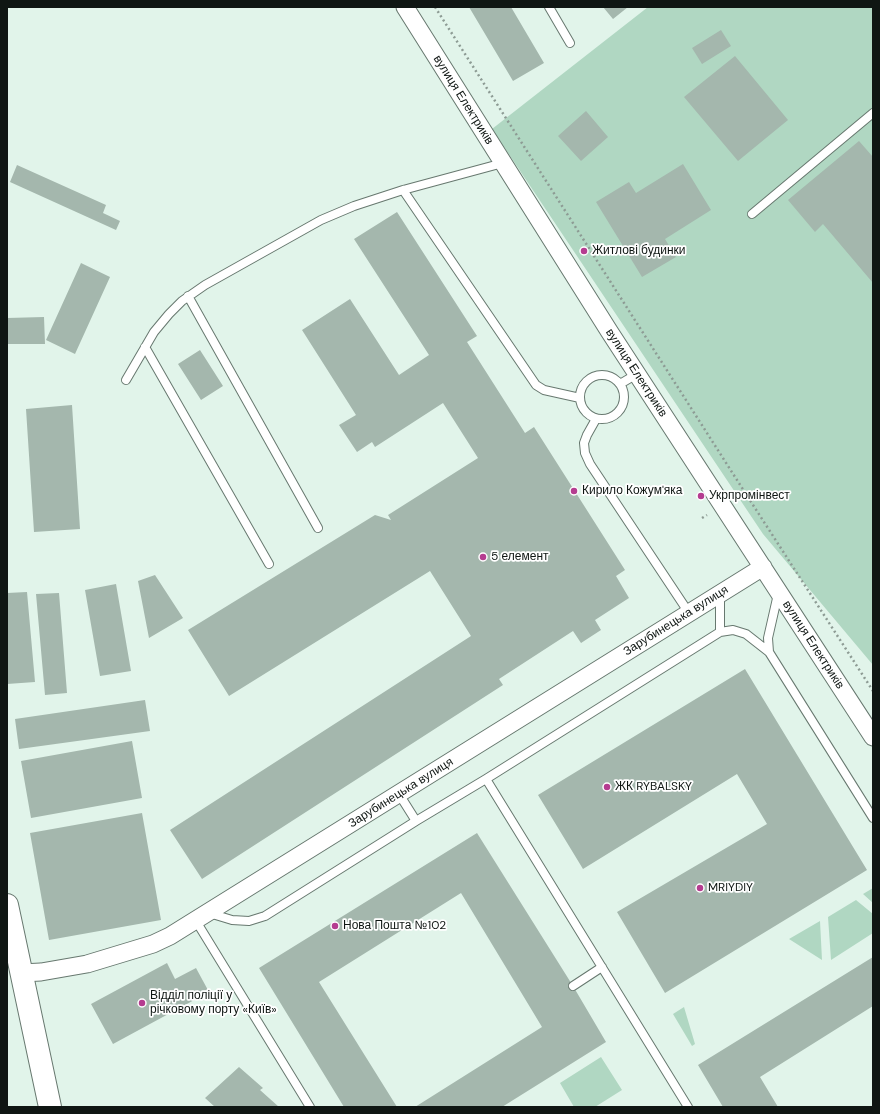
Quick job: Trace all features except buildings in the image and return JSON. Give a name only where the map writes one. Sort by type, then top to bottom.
[{"type":"main road","points":[[7,905],[50,1107]]},
{"type":"street","name":"вулиця Електриків","points":[[405,7],[637,374],[873,737]]},
{"type":"street","name":"Зарубинецька вулиця","points":[[21,973],[42,972],[87,964],[153,944],[170,936],[203,917],[762,567]]},
{"type":"lane","points":[[549,7],[570,43]]},
{"type":"lane","points":[[752,214],[873,113]]},
{"type":"lane","points":[[126,380],[154,332],[182,300],[205,285],[321,220],[354,206],[403,190],[503,164]]},
{"type":"lane","points":[[403,190],[536,385],[544,390],[580,398]]},
{"type":"lane","points":[[188,296],[318,528]]},
{"type":"lane","points":[[145,347],[269,564]]},
{"type":"lane","points":[[620,384],[637,374]]},
{"type":"lane","points":[[605,375],[613,378],[620,384],[624,393],[624,402],[620,410],[614,416],[605,420],[596,419],[588,414],[582,407],[580,398],[582,389],[588,381],[595,376],[605,375]]},
{"type":"lane","points":[[596,419],[587,434],[584,443],[585,453],[590,464],[689,613]]},
{"type":"lane","points":[[769,652],[768,638],[779,592]]},
{"type":"lane","points":[[720,594],[720,632]]},
{"type":"lane","points":[[203,917],[248,921],[265,916],[720,632],[733,630],[746,634],[769,652],[873,818]]},
{"type":"lane","points":[[486,779],[688,1107]]},
{"type":"lane","points":[[399,794],[416,821]]},
{"type":"lane","points":[[203,917],[310,1107]]},
{"type":"lane","points":[[573,986],[602,968]]},
{"type":"path","points":[[435,7],[744,492],[873,691]]},
{"type":"path","points":[[702,518],[744,492]]},
{"type":"green space","points":[[648,7],[873,7],[873,665],[763,534],[492,129]]},
{"type":"green space","points":[[873,888],[873,903],[863,894]]},
{"type":"green space","points":[[856,900],[873,914],[873,933],[831,960],[828,917]]},
{"type":"green space","points":[[820,921],[822,960],[789,939]]},
{"type":"green space","points":[[684,1007],[695,1044],[692,1046],[673,1014]]},
{"type":"green space","points":[[601,1057],[622,1090],[595,1107],[574,1107],[560,1083]]},
{"type":"place","name":"Житлові будинки","points":[[584,251]]},
{"type":"place","name":"Кирило Кожум'яка","points":[[574,491]]},
{"type":"place","name":"Укрпромінвест","points":[[701,496]]},
{"type":"place","name":"5 елемент","points":[[483,557]]},
{"type":"place","name":"ЖК RYBALSKY","points":[[607,787]]},
{"type":"place","name":"MRIYDIY","points":[[700,888]]},
{"type":"place","name":"Нова Пошта №102","points":[[335,926]]},
{"type":"place","name":"Відділ поліції у річковому порту «Київ»","points":[[142,1003]]}]
